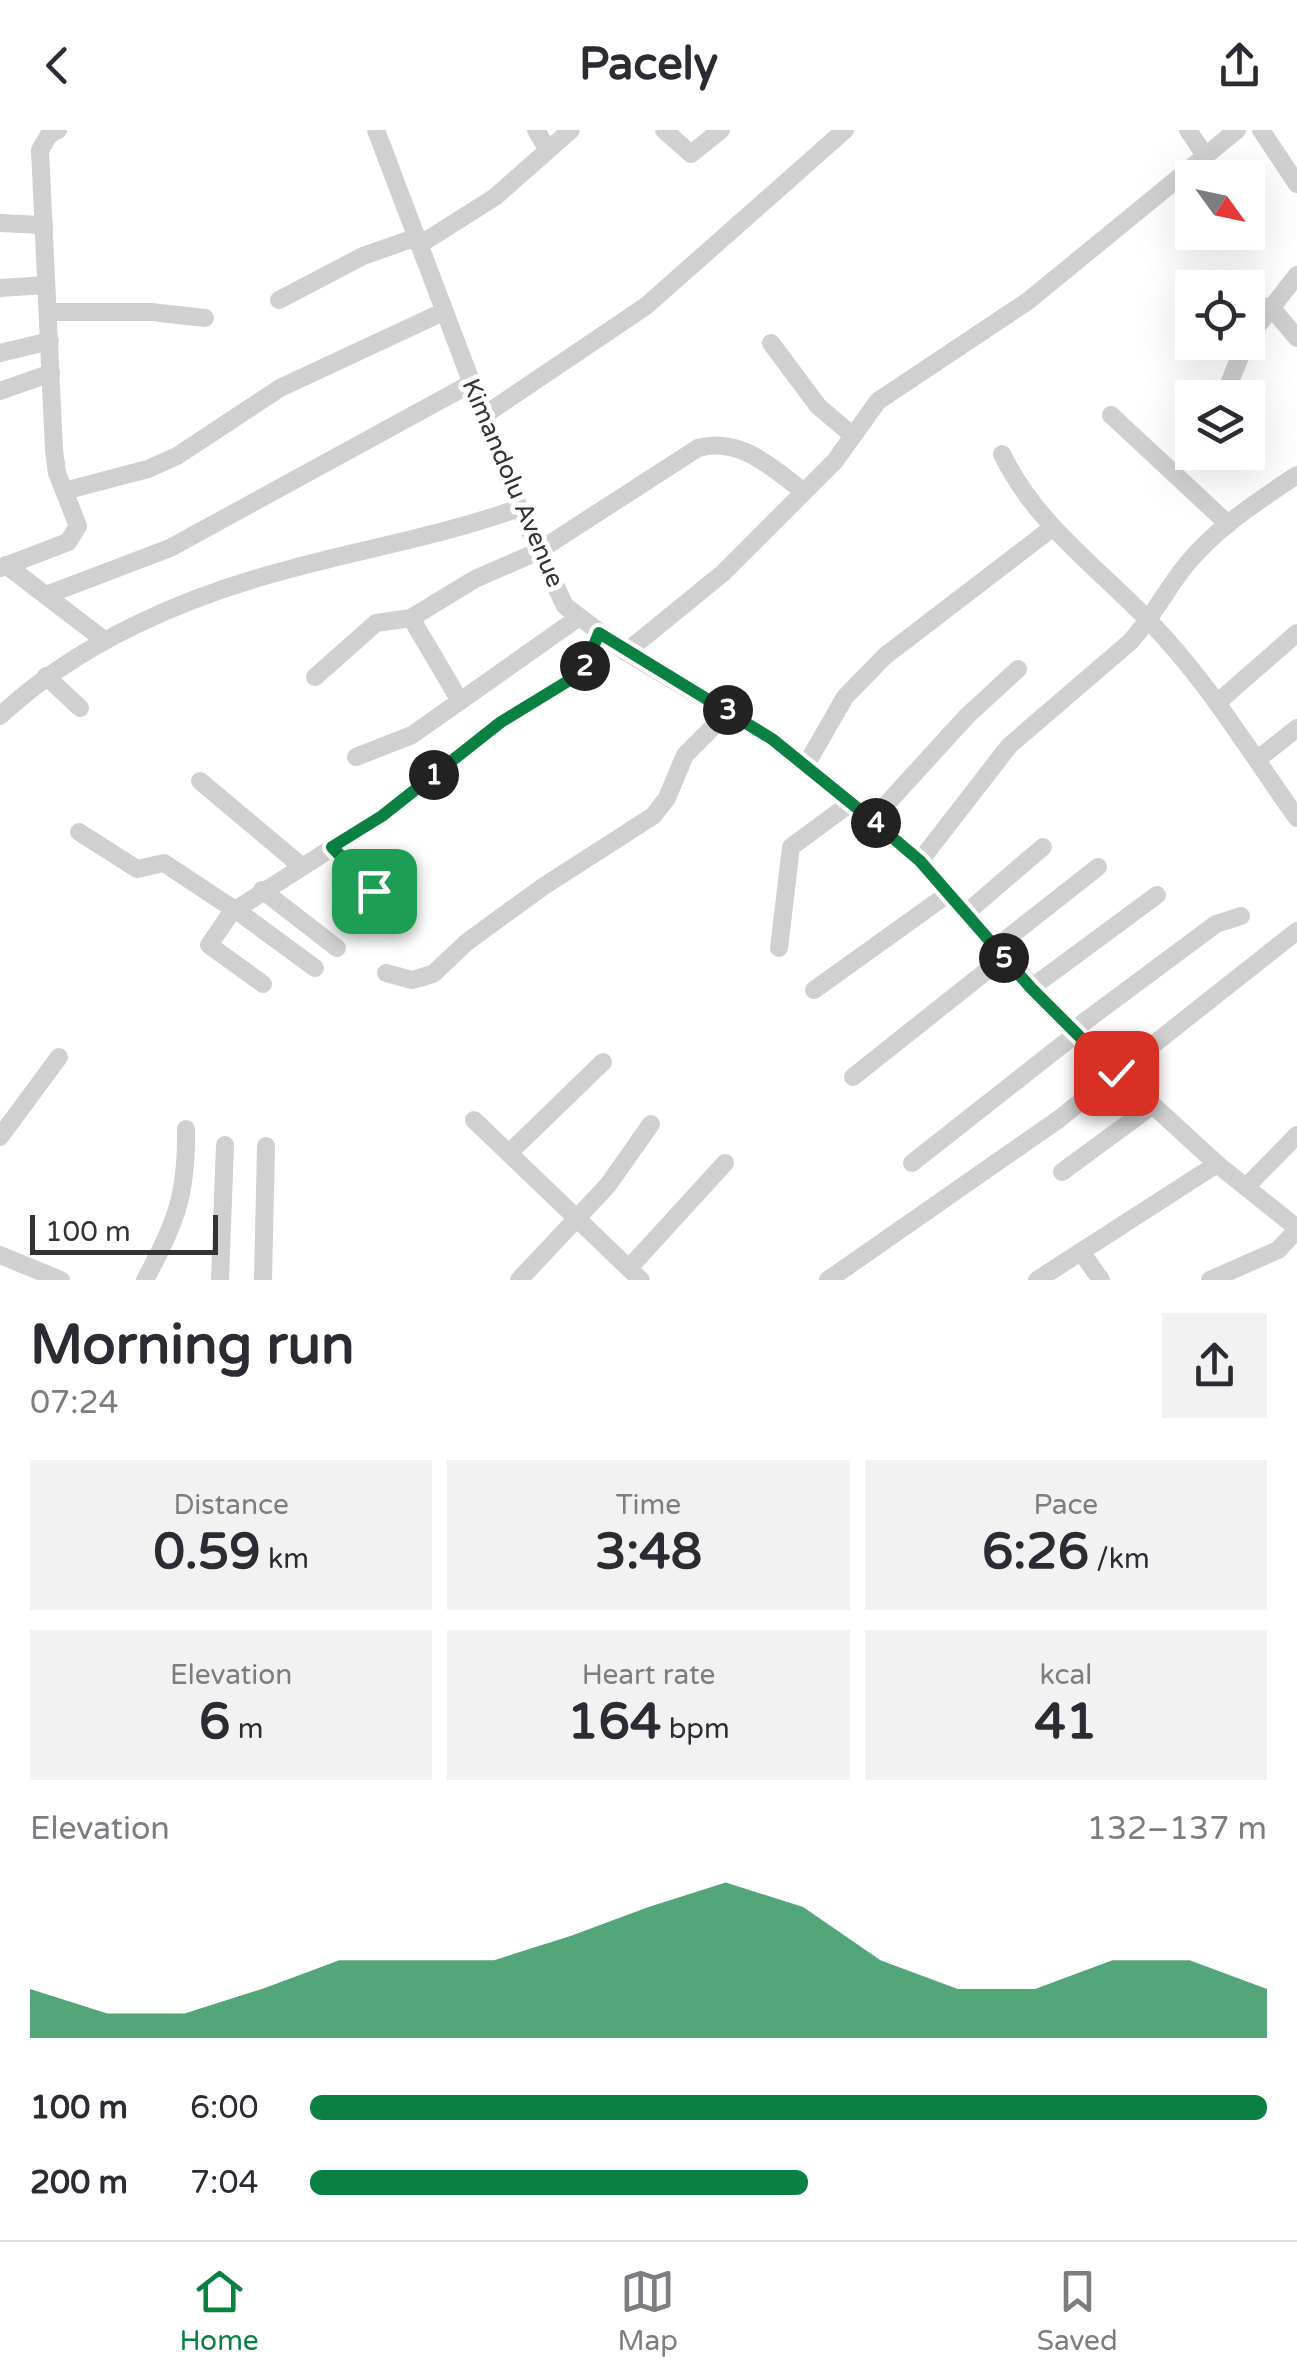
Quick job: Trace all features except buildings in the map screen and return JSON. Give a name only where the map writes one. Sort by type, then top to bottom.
[{"type":"street","points":[[3,567],[74,538],[77,519],[64,491],[54,450],[50,373],[40,150],[48,135],[58,130]]},
{"type":"street","name":"Kimandolu Avenue","points":[[376,130],[519,508],[566,606],[626,652],[729,711],[852,802],[920,861],[1074,1033],[1218,1164],[1297,1229]]},
{"type":"street","points":[[536,130],[547,150]]},
{"type":"street","points":[[278,300],[343,265],[418,241],[495,197],[571,130]]},
{"type":"street","points":[[664,130],[691,154],[721,130]]},
{"type":"street","points":[[484,416],[646,306],[844,130]]},
{"type":"street","points":[[1188,130],[1204,154]]},
{"type":"street","points":[[626,652],[698,597],[834,461],[878,401],[1028,301],[1237,130]]},
{"type":"street","points":[[1260,130],[1297,184]]},
{"type":"street","points":[[0,223],[44,225]]},
{"type":"street","points":[[1265,313],[1297,275]]},
{"type":"street","points":[[0,288],[46,285]]},
{"type":"street","points":[[1270,306],[1297,338]]},
{"type":"street","points":[[49,312],[151,312],[205,318]]},
{"type":"street","points":[[64,491],[177,456],[280,388],[443,312]]},
{"type":"street","points":[[0,353],[50,342]]},
{"type":"street","points":[[772,343],[818,406],[852,435]]},
{"type":"street","points":[[0,391],[50,373]]},
{"type":"street","points":[[49,594],[170,548],[470,384]]},
{"type":"street","points":[[1111,415],[1228,524]]},
{"type":"street","points":[[315,677],[376,623],[410,618],[475,579],[537,552],[708,445],[746,452],[803,492]]},
{"type":"street","points":[[1002,454],[1014,478],[1052,528],[1150,621],[1217,702],[1297,818]]},
{"type":"street","points":[[920,861],[994,762],[1150,621],[1188,562],[1228,524],[1297,474]]},
{"type":"street","points":[[0,716],[46,676],[104,640],[284,570],[462,528],[519,508]]},
{"type":"street","points":[[806,765],[845,698],[885,656],[1052,528]]},
{"type":"street","points":[[3,567],[49,594],[104,640]]},
{"type":"street","points":[[410,618],[460,701]]},
{"type":"street","points":[[356,757],[412,735],[578,618]]},
{"type":"street","points":[[263,984],[209,945],[234,910],[382,816],[501,722],[573,678],[585,667],[599,633]]},
{"type":"street","points":[[1217,702],[1297,633]]},
{"type":"street","points":[[872,820],[967,716],[1018,669]]},
{"type":"street","points":[[46,676],[80,708]]},
{"type":"street","points":[[386,973],[412,980],[433,974],[511,910],[653,816],[667,798],[684,755],[729,711]]},
{"type":"street","points":[[1258,759],[1297,728]]},
{"type":"street","points":[[200,781],[300,865]]},
{"type":"street","points":[[779,948],[791,847],[823,819],[852,802]]},
{"type":"street","points":[[79,832],[137,869],[164,863],[315,968]]},
{"type":"street","points":[[332,847],[374,891]]},
{"type":"street","points":[[966,913],[1043,847]]},
{"type":"street","points":[[853,1077],[1098,867]]},
{"type":"street","points":[[262,890],[338,948]]},
{"type":"street","points":[[814,990],[948,894]]},
{"type":"street","points":[[1031,988],[1157,895]]},
{"type":"street","points":[[912,1163],[1216,924],[1241,916]]},
{"type":"street","points":[[828,1280],[1059,1119],[1297,931]]},
{"type":"street","points":[[0,1137],[59,1058]]},
{"type":"street","points":[[509,1153],[603,1062]]},
{"type":"street","points":[[1062,1172],[1154,1106]]},
{"type":"street","points":[[474,1120],[635,1274],[725,1163]]},
{"type":"street","points":[[518,1280],[577,1220],[651,1124]]},
{"type":"street","points":[[145,1280],[181,1207],[186,1182],[186,1129]]},
{"type":"street","points":[[1246,1187],[1297,1135]]},
{"type":"street","points":[[220,1280],[226,1145]]},
{"type":"street","points":[[262,1280],[266,1146]]},
{"type":"street","points":[[1037,1280],[1218,1164]]},
{"type":"street","points":[[1210,1280],[1278,1250],[1297,1229]]},
{"type":"street","points":[[1082,1253],[1101,1280]]},
{"type":"street","points":[[0,1255],[62,1280]]},
{"type":"route","points":[[374,891],[332,847],[382,816],[501,722],[573,678],[585,667],[599,633],[772,739],[872,820],[920,861],[1031,988],[1116,1073]]}]
